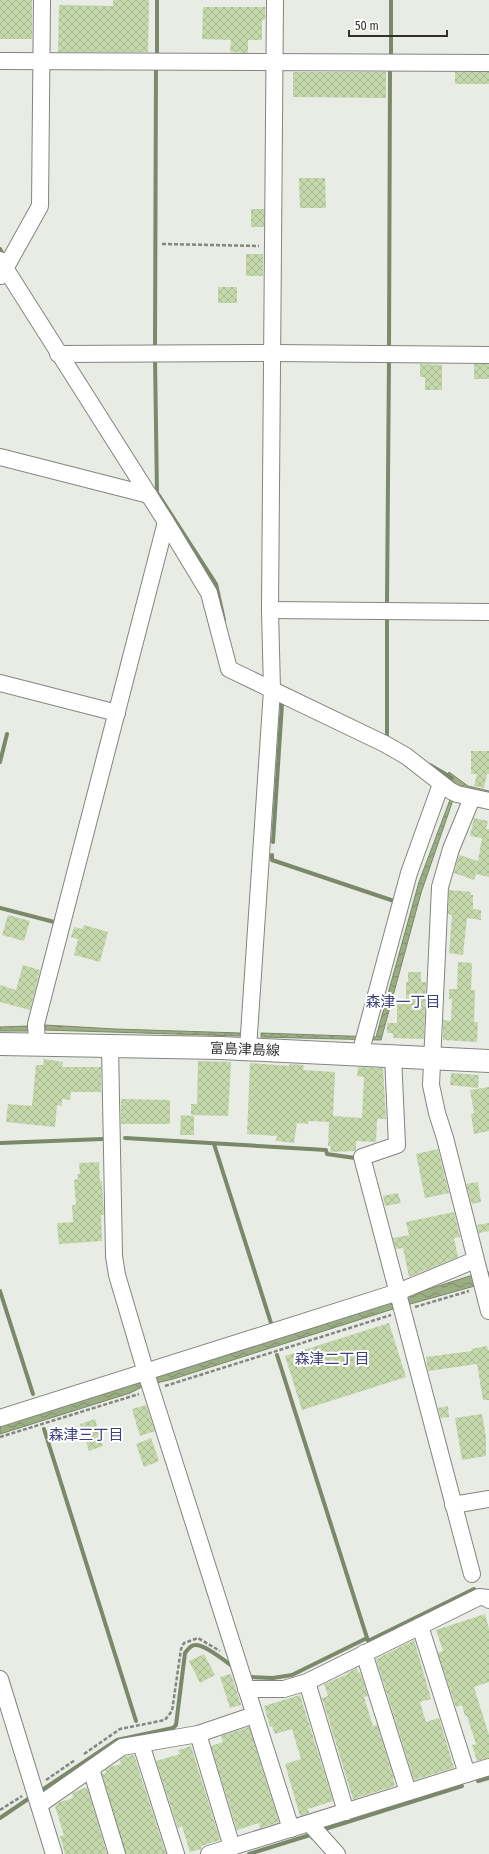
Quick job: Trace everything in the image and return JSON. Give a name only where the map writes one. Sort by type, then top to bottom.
[{"type":"main road","name":"富島津島線","points":[[0,1044],[248,1049],[363,1043],[393,1056],[489,1061]]},
{"type":"street","points":[[42,0],[40,206],[2,269],[149,495],[209,593],[230,669],[385,744],[406,756],[455,792],[489,801]]},
{"type":"street","points":[[248,1049],[272,690],[270,610],[275,0]]},
{"type":"street","points":[[0,61],[489,64]]},
{"type":"street","points":[[58,354],[272,353],[489,355]]},
{"type":"street","points":[[0,457],[149,495]]},
{"type":"street","points":[[37,1045],[36,1024],[166,522]]},
{"type":"street","points":[[270,610],[489,612]]},
{"type":"street","points":[[0,684],[117,713]]},
{"type":"street","points":[[363,1043],[409,873],[455,792]]},
{"type":"street","points":[[455,792],[450,849],[440,887],[432,1085],[436,1113],[445,1138],[481,1273],[489,1311]]},
{"type":"street","points":[[110,1046],[114,1256],[117,1275],[149,1382],[291,1829]]},
{"type":"street","points":[[393,1056],[397,1146],[362,1157],[472,1574]]},
{"type":"street","points":[[0,1418],[149,1382],[400,1302],[481,1273]]},
{"type":"street","points":[[454,1505],[489,1499]]},
{"type":"street","points":[[246,1689],[284,1689],[307,1682],[479,1597],[489,1600]]},
{"type":"street","points":[[420,1626],[467,1774]]},
{"type":"street","points":[[364,1653],[408,1792]]},
{"type":"street","points":[[0,1679],[54,1854]]},
{"type":"street","points":[[307,1682],[346,1812]]},
{"type":"street","points":[[39,1806],[87,1762],[122,1747],[198,1734],[254,1715]]},
{"type":"street","points":[[198,1734],[232,1847]]},
{"type":"street","points":[[141,1744],[176,1854]]},
{"type":"street","points":[[87,1762],[117,1854]]},
{"type":"street","points":[[210,1854],[489,1767]]},
{"type":"street","points":[[310,1824],[337,1854]]},
{"type":"path","points":[[162,244],[274,246]]},
{"type":"path","points":[[0,1437],[149,1382],[400,1302],[481,1273]]},
{"type":"path","points":[[87,1762],[120,1729],[165,1720],[168,1717],[172,1711],[181,1649],[184,1643],[188,1640],[198,1638],[203,1640],[239,1664]]},
{"type":"path","points":[[0,1810],[76,1760]]},
{"type":"water","points":[[449,772],[468,786],[489,791],[489,795],[454,797],[421,893],[381,1040],[261,1037],[261,1033],[376,1037],[419,882],[456,784],[446,776]]},
{"type":"water","points":[[45,1025],[240,1033],[239,1036],[45,1030]]},
{"type":"water","points":[[29,1026],[29,1031],[0,1031],[0,1027]]},
{"type":"water","points":[[489,1272],[489,1282],[396,1308],[173,1379],[144,1386],[130,1393],[0,1434],[0,1424],[141,1382],[169,1371],[473,1275]]},
{"type":"building","points":[[0,0],[32,0],[32,39],[0,39]]},
{"type":"building","points":[[113,0],[149,0],[148,52],[58,52],[59,5],[113,6]]},
{"type":"building","points":[[203,7],[265,7],[265,20],[262,20],[262,40],[248,40],[248,53],[230,52],[231,40],[202,39]]},
{"type":"building","points":[[293,72],[386,72],[386,98],[293,97]]},
{"type":"building","points":[[455,72],[489,72],[489,84],[455,84]]},
{"type":"building","points":[[299,178],[325,178],[326,208],[300,208]]},
{"type":"building","points":[[251,209],[264,209],[264,227],[251,227]]},
{"type":"building","points":[[246,254],[263,254],[263,276],[246,276]]},
{"type":"building","points":[[218,287],[237,287],[237,303],[218,303]]},
{"type":"building","points":[[420,364],[442,365],[442,390],[425,390],[425,377],[420,377]]},
{"type":"building","points":[[474,364],[489,364],[489,379],[474,379]]},
{"type":"building","points":[[471,751],[489,751],[489,774],[487,774],[484,788],[474,786],[477,774],[471,774]]},
{"type":"building","points":[[474,818],[488,821],[486,829],[489,829],[489,877],[476,874],[474,880],[454,873],[459,855],[478,861],[482,838],[470,836]]},
{"type":"building","points":[[449,890],[471,892],[470,895],[473,895],[473,909],[481,910],[481,920],[467,918],[463,955],[449,953],[452,915],[448,914]]},
{"type":"building","points":[[8,915],[30,921],[24,941],[2,935]]},
{"type":"building","points":[[84,925],[108,932],[100,962],[74,955],[78,939],[71,937],[74,927],[82,929]]},
{"type":"building","points":[[458,962],[472,963],[471,990],[475,990],[474,1022],[478,1022],[477,1042],[443,1040],[443,1020],[451,1021],[452,999],[449,999],[449,989],[457,989]]},
{"type":"building","points":[[23,965],[40,970],[30,1010],[0,1002],[0,985],[16,990]]},
{"type":"building","points":[[408,972],[421,972],[421,982],[426,982],[424,1039],[393,1038],[393,1033],[387,1033],[387,1023],[397,1023],[397,1002],[406,1002],[406,982],[408,982]]},
{"type":"building","points":[[44,1059],[63,1062],[62,1067],[101,1067],[101,1092],[71,1092],[70,1100],[62,1099],[62,1106],[57,1105],[55,1127],[6,1122],[8,1104],[32,1106],[36,1065],[43,1065]]},
{"type":"building","points":[[198,1061],[231,1062],[228,1116],[191,1115],[191,1104],[197,1104]]},
{"type":"building","points":[[250,1063],[289,1066],[289,1064],[304,1065],[303,1070],[335,1072],[333,1116],[362,1118],[364,1077],[357,1076],[358,1067],[383,1068],[386,1119],[377,1119],[376,1142],[356,1141],[355,1151],[330,1152],[331,1146],[328,1146],[329,1122],[309,1121],[308,1124],[297,1123],[294,1143],[276,1141],[277,1136],[247,1134]]},
{"type":"building","points":[[451,1073],[479,1075],[478,1088],[450,1085]]},
{"type":"building","points":[[489,1087],[489,1131],[474,1134],[471,1114],[474,1113],[470,1090]]},
{"type":"building","points":[[121,1099],[170,1100],[170,1124],[121,1124]]},
{"type":"building","points":[[181,1115],[194,1116],[194,1135],[180,1135]]},
{"type":"building","points":[[438,1149],[449,1193],[425,1198],[416,1154]]},
{"type":"building","points":[[99,1162],[100,1182],[102,1181],[104,1215],[101,1215],[102,1241],[59,1244],[57,1223],[73,1222],[72,1205],[76,1205],[74,1180],[78,1179],[77,1174],[80,1174],[79,1163]]},
{"type":"building","points":[[478,1182],[481,1202],[472,1204],[466,1184]]},
{"type":"building","points":[[398,1193],[401,1203],[385,1206],[383,1196]]},
{"type":"building","points":[[454,1212],[460,1237],[454,1238],[458,1257],[409,1277],[403,1248],[396,1249],[393,1238],[409,1235],[406,1222]]},
{"type":"building","points":[[489,1223],[489,1231],[479,1233],[477,1225]]},
{"type":"building","points":[[389,1323],[406,1377],[302,1410],[285,1356]]},
{"type":"building","points":[[487,1346],[489,1350],[489,1400],[483,1400],[477,1364],[428,1371],[426,1357],[472,1351],[471,1349]]},
{"type":"building","points":[[146,1405],[155,1431],[140,1436],[132,1409]]},
{"type":"building","points":[[448,1406],[449,1417],[441,1418],[438,1408]]},
{"type":"building","points":[[482,1414],[486,1437],[486,1456],[462,1460],[455,1418]]},
{"type":"building","points":[[95,1419],[103,1446],[89,1451],[80,1424]]},
{"type":"building","points":[[151,1438],[159,1461],[144,1467],[136,1444]]},
{"type":"building","points":[[485,1614],[489,1629],[489,1682],[474,1687],[489,1735],[489,1758],[477,1761],[472,1745],[476,1744],[467,1716],[465,1716],[462,1705],[456,1707],[438,1653],[443,1651],[436,1630]]},
{"type":"building","points":[[414,1640],[431,1699],[420,1702],[426,1722],[439,1718],[454,1768],[414,1780],[376,1659]]},
{"type":"building","points":[[204,1654],[215,1675],[200,1683],[189,1661]]},
{"type":"building","points":[[357,1668],[358,1673],[360,1672],[368,1696],[364,1697],[373,1726],[377,1725],[395,1786],[353,1799],[322,1698],[328,1696],[324,1684],[348,1674],[347,1673]]},
{"type":"building","points":[[231,1674],[241,1705],[230,1708],[220,1677]]},
{"type":"building","points":[[300,1695],[333,1801],[308,1809],[309,1813],[300,1816],[285,1764],[301,1759],[292,1729],[275,1734],[272,1726],[270,1727],[264,1706]]},
{"type":"building","points":[[249,1727],[279,1822],[260,1828],[259,1823],[237,1830],[211,1746],[223,1742],[221,1736]]},
{"type":"building","points":[[191,1746],[220,1840],[201,1846],[201,1849],[190,1852],[182,1826],[178,1828],[156,1761],[180,1754],[178,1750]]},
{"type":"building","points":[[134,1755],[166,1854],[126,1854],[102,1774],[106,1773],[105,1770],[110,1767],[121,1764],[120,1760],[126,1756]]},
{"type":"building","points":[[87,1787],[107,1854],[65,1854],[60,1836],[64,1835],[55,1806],[60,1802],[73,1798],[72,1793]]},
{"type":"waterway","points":[[157,0],[157,55]]},
{"type":"waterway","points":[[391,0],[391,56]]},
{"type":"waterway","points":[[155,348],[156,66]]},
{"type":"waterway","points":[[389,349],[390,69]]},
{"type":"waterway","points":[[0,249],[2,253]]},
{"type":"waterway","points":[[155,358],[157,494]]},
{"type":"waterway","points":[[387,602],[389,358]]},
{"type":"waterway","points":[[158,494],[216,584],[224,620]]},
{"type":"waterway","points":[[387,617],[387,738],[389,739]]},
{"type":"waterway","points":[[273,842],[282,704]]},
{"type":"waterway","points":[[0,762],[7,734]]},
{"type":"waterway","points":[[430,765],[452,778]]},
{"type":"waterway","points":[[272,855],[272,860],[394,901]]},
{"type":"waterway","points":[[0,908],[58,923]]},
{"type":"waterway","points":[[125,1138],[326,1150],[327,1154],[355,1158]]},
{"type":"waterway","points":[[0,1143],[103,1139]]},
{"type":"waterway","points":[[214,1144],[271,1323]]},
{"type":"waterway","points":[[0,1291],[33,1394]]},
{"type":"waterway","points":[[277,1355],[368,1641],[474,1589]]},
{"type":"waterway","points":[[44,1429],[136,1721]]},
{"type":"waterway","points":[[250,1677],[273,1678],[292,1675],[367,1638]]},
{"type":"waterway","points":[[42,1790],[117,1740],[173,1728],[176,1725],[185,1653],[191,1646],[199,1645],[204,1647],[235,1668]]},
{"type":"waterway","points":[[478,1781],[489,1778]]},
{"type":"waterway","points":[[325,1829],[462,1786]]},
{"type":"waterway","points":[[0,1818],[31,1797]]},
{"type":"waterway","points":[[249,1854],[310,1835],[313,1838]]},
{"type":"district","name":"森津一丁目","points":[[403,1002]]},
{"type":"district","name":"森津二丁目","points":[[332,1359]]},
{"type":"district","name":"森津三丁目","points":[[86,1435]]}]
